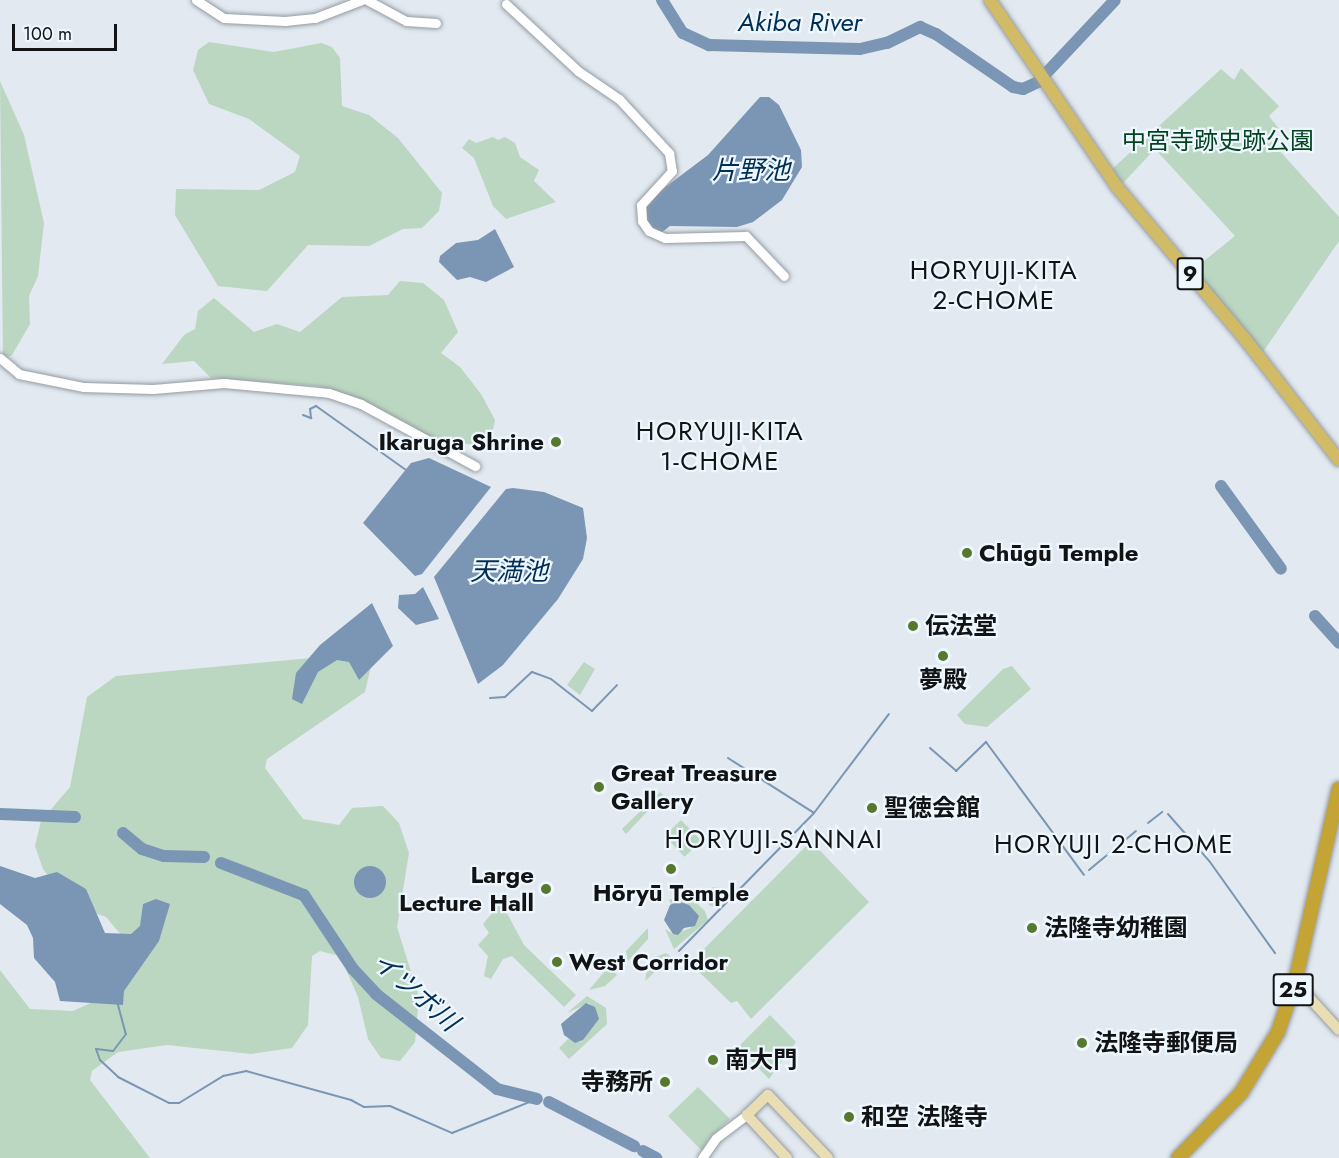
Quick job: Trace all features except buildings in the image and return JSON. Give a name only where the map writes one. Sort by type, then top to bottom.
[{"type":"highway","name":"25","points":[[1178,1158],[1215,1124],[1257,1069],[1278,1032],[1295,982],[1339,789]]},
{"type":"main road","name":"9","points":[[990,0],[1117,187],[1245,339],[1339,460]]},
{"type":"main road","points":[[1295,982],[1339,1030]]},
{"type":"main road","points":[[787,1158],[747,1115],[768,1095],[828,1158]]},
{"type":"street","points":[[196,0],[224,18],[285,21],[315,18],[362,0]]},
{"type":"street","points":[[367,0],[405,21],[436,23]]},
{"type":"street","points":[[506,4],[578,71],[619,99],[669,153],[672,171],[642,205],[642,221],[649,231],[665,238],[746,236],[784,276]]},
{"type":"street","points":[[0,358],[19,374],[83,387],[142,390],[224,382],[329,393],[361,404],[475,466]]},
{"type":"street","points":[[702,1158],[717,1138],[747,1115]]},
{"type":"green space","points":[[209,42],[274,52],[321,43],[332,47],[340,58],[342,106],[369,115],[398,138],[442,193],[439,211],[422,228],[403,229],[369,246],[308,245],[267,291],[218,286],[175,215],[176,189],[259,190],[295,172],[300,156],[249,119],[209,104],[193,70],[198,50]]},
{"type":"green space","name":"中宮寺跡史跡公園","points":[[1241,68],[1279,106],[1269,116],[1280,130],[1269,139],[1339,217],[1339,241],[1263,352],[1194,269],[1235,236],[1155,149],[1122,184],[1111,170],[1221,69],[1234,80]]},
{"type":"green space","points":[[0,81],[24,135],[44,223],[38,276],[29,296],[30,324],[12,355],[3,359]]},
{"type":"green space","points":[[493,137],[498,140],[505,137],[515,143],[520,157],[539,170],[534,181],[556,202],[506,219],[493,206],[474,158],[462,148],[469,139],[476,143]]},
{"type":"green space","points":[[400,281],[423,283],[444,300],[458,332],[441,353],[460,367],[481,394],[495,420],[491,439],[480,446],[424,437],[354,397],[317,386],[211,378],[194,361],[162,364],[184,335],[195,329],[198,311],[214,298],[254,332],[277,324],[300,332],[342,297],[388,295]]},
{"type":"green space","points":[[355,654],[372,662],[365,692],[267,759],[265,768],[303,819],[339,825],[352,808],[383,806],[399,823],[409,853],[397,927],[419,997],[415,1042],[400,1061],[381,1058],[368,1039],[358,997],[340,956],[320,951],[312,956],[308,1025],[292,1048],[251,1054],[167,1045],[118,1052],[92,1071],[90,1080],[150,1158],[0,1158],[0,970],[30,1009],[73,1011],[119,990],[140,957],[106,917],[68,903],[43,869],[35,846],[41,821],[70,787],[87,697],[116,676]]},
{"type":"green space","points":[[584,662],[595,669],[580,695],[567,685]]},
{"type":"green space","points":[[1012,666],[1031,689],[987,727],[965,724],[957,715],[1003,669]]},
{"type":"green space","points":[[660,792],[663,795],[626,834],[622,829]]},
{"type":"green space","points":[[681,820],[701,841],[685,857],[664,836]]},
{"type":"green space","points":[[811,841],[869,902],[751,1019],[737,1001],[731,1003],[690,963]]},
{"type":"green space","points":[[715,887],[722,890],[725,897],[722,904],[715,907],[708,904],[705,897],[708,890]]},
{"type":"green space","points":[[687,894],[705,911],[708,920],[674,949],[665,929],[673,934],[691,928],[681,902],[671,904],[669,900]]},
{"type":"green space","points":[[501,902],[524,945],[576,995],[564,1007],[512,956],[503,959],[491,979],[484,976],[488,956],[478,945],[489,933],[483,924]]},
{"type":"green space","points":[[648,928],[648,939],[628,961],[626,951]]},
{"type":"green space","points":[[666,953],[671,957],[645,981],[649,960]]},
{"type":"green space","points":[[613,970],[617,975],[605,986],[589,990],[604,972]]},
{"type":"green space","points":[[587,996],[606,1008],[607,1024],[569,1059],[559,1048],[568,1039],[581,1042],[599,1019],[589,1003],[567,1013]]},
{"type":"green space","points":[[770,1015],[796,1042],[769,1079],[738,1047]]},
{"type":"green space","points":[[698,1087],[730,1119],[707,1141],[703,1152],[668,1116]]},
{"type":"water","name":"片野池","points":[[760,97],[769,97],[779,105],[801,150],[802,167],[782,200],[753,222],[737,227],[670,226],[661,233],[655,230],[647,223],[647,201],[708,155]]},
{"type":"water","points":[[495,229],[514,267],[486,282],[470,277],[457,280],[439,262],[440,256],[456,243],[478,240]]},
{"type":"water","points":[[429,458],[491,487],[422,574],[415,576],[363,523],[411,463]]},
{"type":"water","name":"天満池","points":[[506,489],[544,492],[583,508],[587,538],[583,559],[558,599],[503,665],[478,684],[434,577]]},
{"type":"water","points":[[423,587],[439,619],[416,625],[398,608],[399,595],[415,594]]},
{"type":"water","points":[[372,603],[393,646],[359,680],[349,662],[337,660],[318,672],[302,704],[292,699],[296,673],[320,645]]},
{"type":"water","points":[[0,866],[35,878],[57,872],[86,889],[105,933],[131,934],[140,926],[143,904],[156,899],[170,904],[159,941],[124,991],[123,1005],[60,1001],[55,982],[34,958],[33,938],[27,925],[0,904]]},
{"type":"water","points":[[370,866],[381,871],[386,882],[381,893],[370,898],[359,893],[354,882],[359,871]]},
{"type":"water","points":[[677,901],[689,905],[699,916],[695,926],[684,928],[678,935],[673,934],[664,920],[670,905]]},
{"type":"water","points":[[586,1003],[595,1007],[599,1019],[583,1040],[575,1043],[564,1035],[561,1024]]},
{"type":"waterway","name":"Akiba River","points":[[662,0],[683,33],[709,45],[860,49],[887,43],[920,27],[936,34],[1013,87],[1023,89],[1038,82],[1115,0]]},
{"type":"waterway","points":[[303,415],[311,418],[310,409],[316,406],[406,470]]},
{"type":"waterway","points":[[1221,486],[1281,569]]},
{"type":"waterway","points":[[1315,616],[1339,643]]},
{"type":"waterway","points":[[490,698],[505,697],[532,672],[551,679],[592,711],[617,685]]},
{"type":"waterway","points":[[728,758],[814,813],[889,714]]},
{"type":"waterway","points":[[930,748],[956,771],[986,742],[1084,875]]},
{"type":"waterway","points":[[1148,823],[1162,812]]},
{"type":"waterway","name":"イツボ川","points":[[0,814],[75,817]]},
{"type":"waterway","points":[[679,951],[813,814]]},
{"type":"waterway","points":[[1168,814],[1210,862],[1275,953]]},
{"type":"waterway","points":[[1089,870],[1136,831]]},
{"type":"waterway","name":"イツボ川","points":[[123,833],[142,849],[164,856],[204,857]]},
{"type":"waterway","name":"イツボ川","points":[[221,863],[304,895],[353,969],[376,994],[497,1089],[537,1099]]},
{"type":"waterway","points":[[118,1005],[126,1034],[113,1051],[96,1049],[100,1060],[118,1077],[169,1103],[179,1103],[223,1076],[246,1071],[351,1100],[364,1107],[390,1106],[452,1133],[537,1099]]},
{"type":"waterway","name":"イツボ川","points":[[549,1102],[634,1146]]},
{"type":"waterway","name":"イツボ川","points":[[643,1151],[656,1158]]},
{"type":"place","name":"Ikaruga Shrine","points":[[556,442]]},
{"type":"place","name":"Chūgū Temple","points":[[967,553]]},
{"type":"place","name":"伝法堂","points":[[913,626]]},
{"type":"place","name":"夢殿","points":[[943,656]]},
{"type":"place","name":"Great Treasure Gallery","points":[[599,787]]},
{"type":"place","name":"聖徳会館","points":[[872,808]]},
{"type":"place","name":"Hōryū Temple","points":[[671,869]]},
{"type":"place","name":"Large Lecture Hall","points":[[546,889]]},
{"type":"place","name":"法隆寺幼稚園","points":[[1032,928]]},
{"type":"place","name":"West Corridor","points":[[557,962]]},
{"type":"place","name":"法隆寺郵便局","points":[[1082,1043]]},
{"type":"place","name":"南大門","points":[[713,1060]]},
{"type":"place","name":"寺務所","points":[[665,1082]]},
{"type":"place","name":"和空 法隆寺","points":[[849,1117]]},
{"type":"district","name":"HORYUJI-KITA 2-CHOME","points":[[994,286]]},
{"type":"district","name":"HORYUJI-KITA 1-CHOME","points":[[720,447]]},
{"type":"district","name":"HORYUJI-SANNAI","points":[[774,840]]},
{"type":"district","name":"HORYUJI 2-CHOME","points":[[1114,845]]}]
